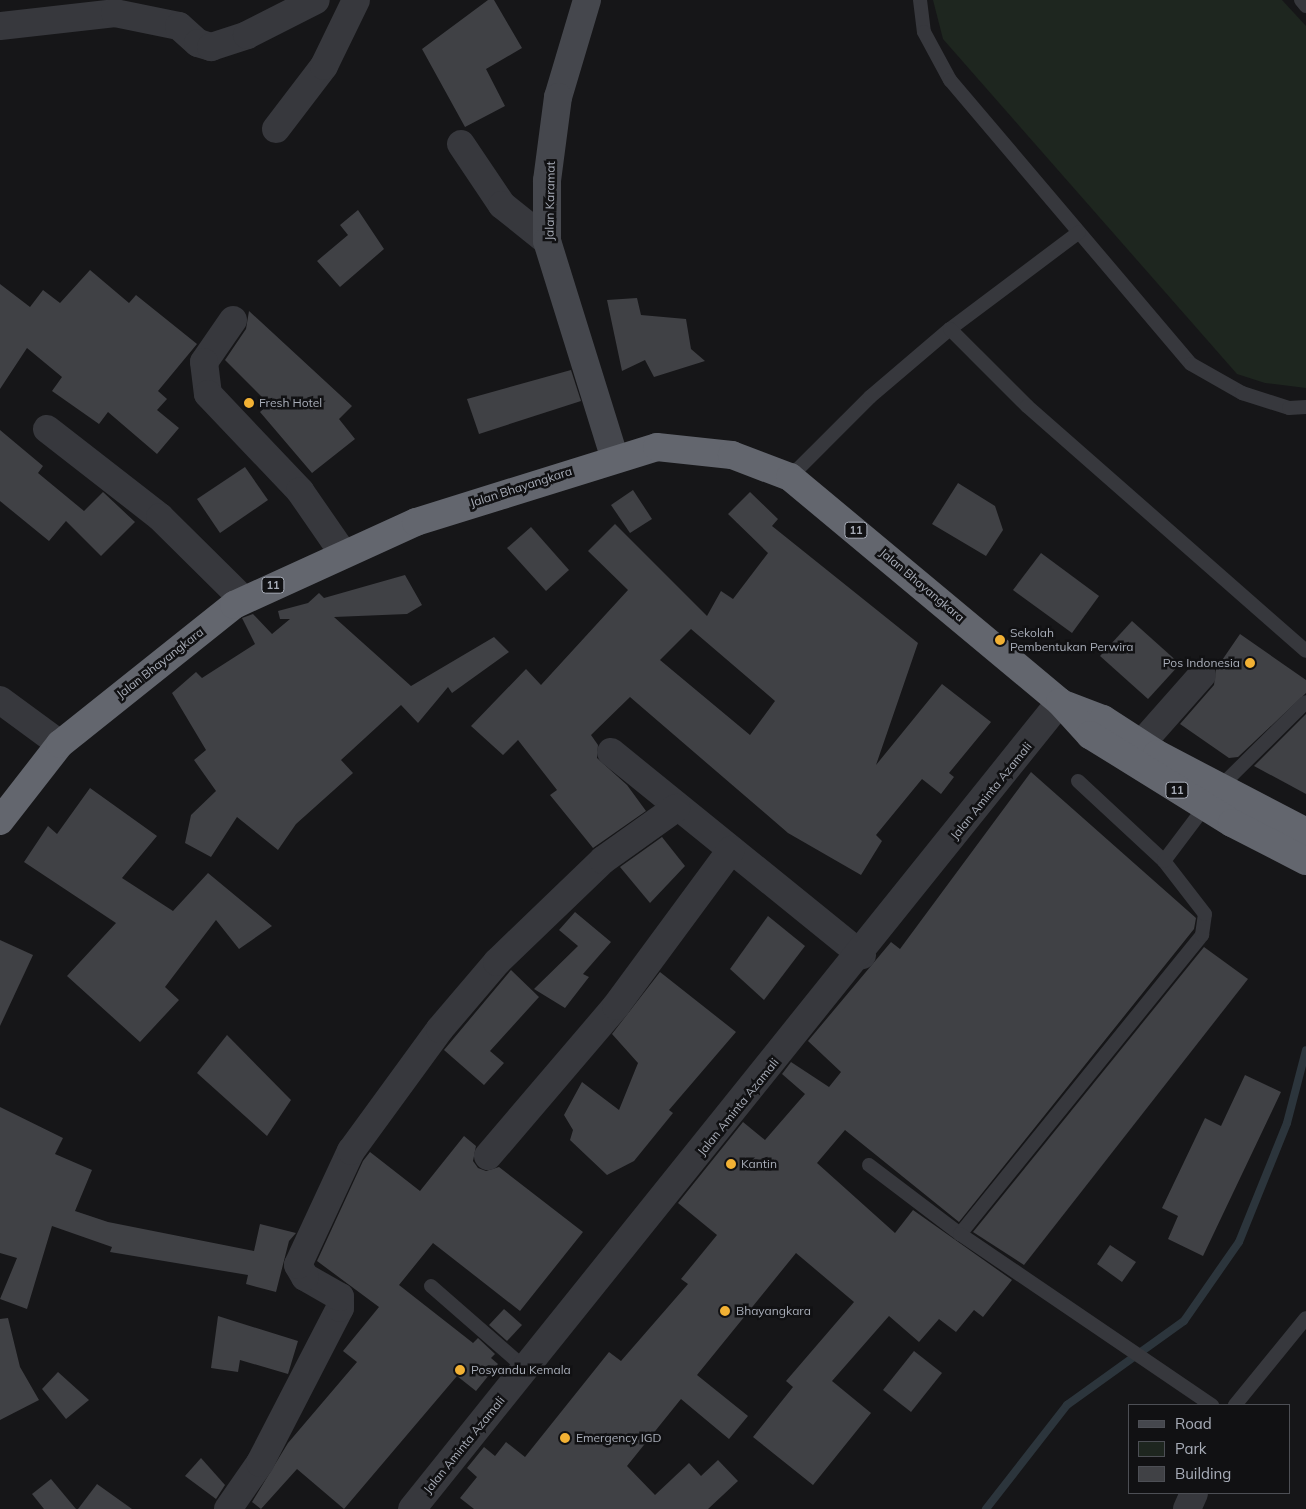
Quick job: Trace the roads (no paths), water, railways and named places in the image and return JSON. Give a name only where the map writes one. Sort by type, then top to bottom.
[{"type":"highway","name":"Jalan Bhayangkara","points":[[0,821],[60,744],[244,600],[343,553],[416,522],[614,456],[657,447],[697,448],[732,454],[790,476],[1060,702],[1090,735],[1303,846]]},
{"type":"highway","name":"Jalan Bhayangkara","points":[[1060,702],[1103,719],[1141,744],[1212,797]]},
{"type":"street","points":[[0,26],[115,12],[179,26],[198,43],[211,47],[247,35],[316,0]]},
{"type":"street","points":[[276,130],[324,66],[356,0]]},
{"type":"street","name":"Jalan Karamat","points":[[587,0],[558,97],[548,181],[547,241],[614,456]]},
{"type":"street","points":[[461,144],[502,205],[547,241]]},
{"type":"street","points":[[233,320],[204,362],[208,394],[300,491],[343,553]]},
{"type":"street","points":[[47,429],[160,517],[244,600]]},
{"type":"street","points":[[1141,744],[1202,675]]},
{"type":"street","points":[[0,700],[60,744]]},
{"type":"street","name":"Jalan Aminta Azamali","points":[[412,1509],[862,954],[1060,702]]},
{"type":"street","points":[[611,752],[676,808],[732,850],[862,954]]},
{"type":"street","points":[[228,1509],[260,1463],[340,1308],[340,1297],[305,1277],[298,1265],[351,1152],[440,1030],[497,962],[603,860],[676,808]]},
{"type":"street","points":[[488,1156],[616,1006],[732,850]]},
{"type":"street","points":[[1187,1509],[1194,1494]]},
{"type":"lane","points":[[920,0],[924,32],[950,80],[1191,364],[1242,394],[1289,408],[1306,407]]},
{"type":"lane","points":[[1301,0],[1306,6]]},
{"type":"lane","points":[[790,476],[870,397],[950,330],[1079,232]]},
{"type":"lane","points":[[950,330],[1026,406],[1306,651]]},
{"type":"lane","points":[[1164,860],[1212,797],[1306,702]]},
{"type":"lane","points":[[960,1234],[1202,936],[1205,914],[1164,860],[1078,781]]},
{"type":"lane","points":[[869,1165],[960,1234],[1211,1404]]},
{"type":"lane","points":[[431,1286],[526,1368]]},
{"type":"lane","points":[[1236,1404],[1306,1318]]},
{"type":"waterway","points":[[986,1509],[1067,1405],[1184,1321],[1239,1242],[1287,1123],[1306,1050]]},
{"type":"place","name":"Fresh Hotel","points":[[249,403]]},
{"type":"place","name":"Sekolah Pembentukan Perwira","points":[[1000,640]]},
{"type":"place","name":"Pos Indonesia","points":[[1250,663]]},
{"type":"place","name":"Kantin","points":[[731,1164]]},
{"type":"place","name":"Bhayangkara","points":[[725,1311]]},
{"type":"place","name":"Posyandu Kemala","points":[[460,1370]]},
{"type":"place","name":"Emergency IGD","points":[[565,1438]]}]
